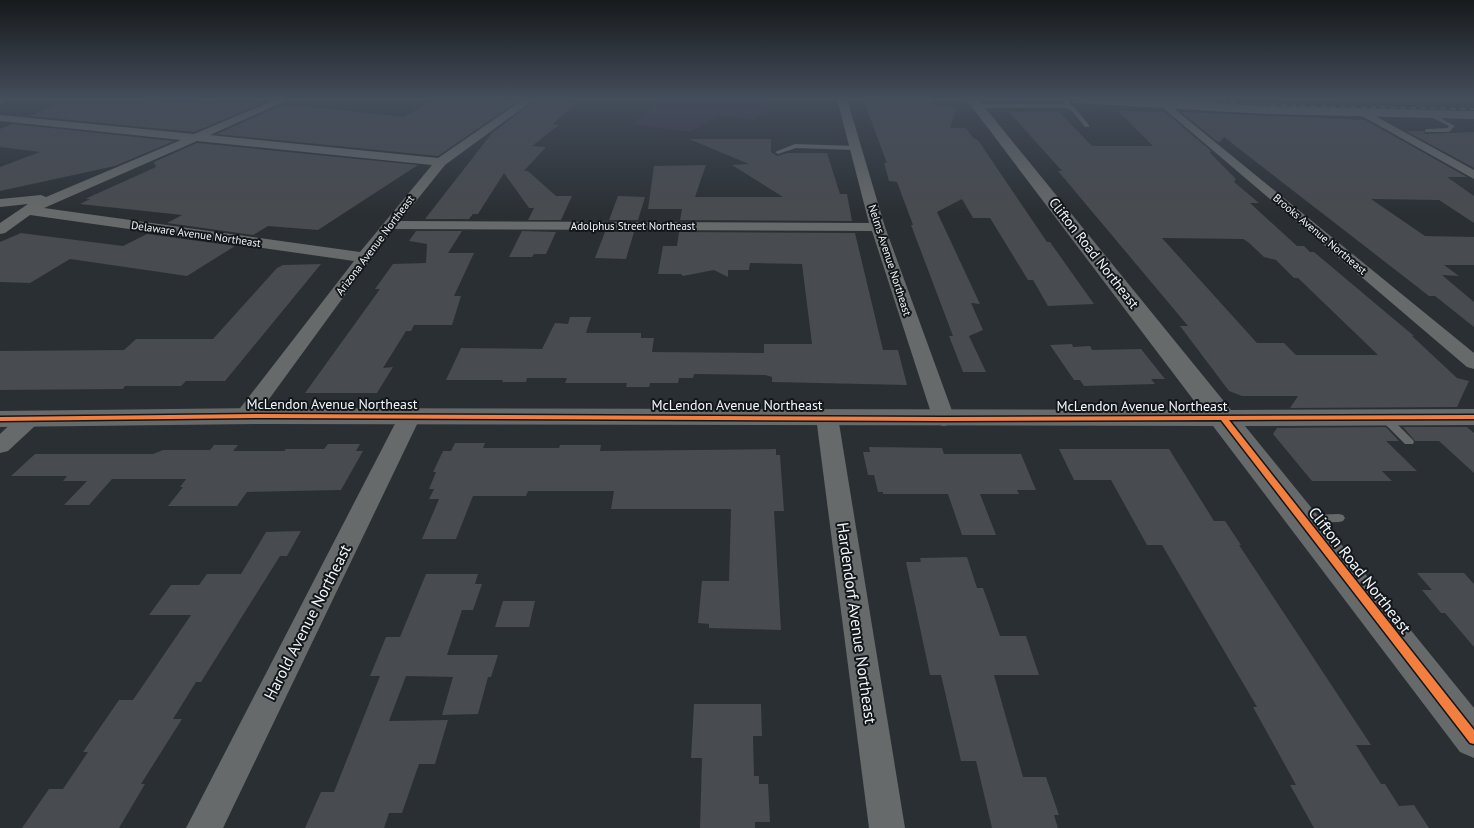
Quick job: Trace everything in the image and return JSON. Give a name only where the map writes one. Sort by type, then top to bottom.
[{"type":"street","points":[[0,230],[26,210],[195,138]]},
{"type":"street","points":[[202,138],[441,162]]},
{"type":"street","name":"Arizona Avenue Northeast","points":[[245,416],[366,258],[389,225],[441,162],[475,138]]},
{"type":"street","name":"Nelms Avenue Northeast","points":[[853,138],[878,227],[944,419]]},
{"type":"street","name":"Clifton Road Northeast","points":[[1003,138],[1474,739]]},
{"type":"street","name":"Brooks Avenue Northeast","points":[[1205,138],[1474,363]]},
{"type":"street","points":[[1408,138],[1474,175]]},
{"type":"street","points":[[0,203],[56,198]]},
{"type":"street","name":"Delaware Avenue Northeast","points":[[26,210],[366,258]]},
{"type":"street","name":"Adolphus Street Northeast","points":[[389,225],[878,227]]},
{"type":"street","name":"McLendon Avenue Northeast","points":[[0,419],[245,416],[944,419],[1224,419],[1474,416]]},
{"type":"street","name":"Harold Avenue Northeast","points":[[204,828],[410,416]]},
{"type":"street","name":"Hardendorf Avenue Northeast","points":[[827,417],[887,828]]},
{"type":"street","points":[[0,446],[30,419]]},
{"type":"lane","points":[[778,152],[795,146],[856,148]]},
{"type":"lane","points":[[1384,417],[1409,442]]},
{"type":"lane","points":[[1303,520],[1339,518]]},
{"type":"building","points":[[0,138],[142,138],[174,141],[115,166],[0,191],[0,167],[40,152],[0,147]]},
{"type":"building","points":[[254,138],[465,138],[438,156]]},
{"type":"building","points":[[488,138],[543,138],[532,146],[546,147],[524,171],[528,171],[556,196],[572,196],[561,220],[528,220],[534,208],[529,208],[504,173],[478,214],[473,214],[469,219],[425,219]]},
{"type":"building","points":[[877,138],[973,138],[978,140],[1047,242],[1050,242],[1094,304],[1048,306],[1033,280],[1028,280],[990,218],[973,218],[962,199],[937,212],[980,304],[971,303],[983,330],[969,336],[986,372],[963,372],[949,336],[953,336],[911,225],[913,225],[897,182],[889,181],[884,163],[887,163]]},
{"type":"building","points":[[1032,138],[1084,138],[1092,146],[1153,146],[1145,138],[1195,138],[1211,151],[1210,153],[1236,179],[1234,182],[1259,203],[1250,203],[1297,246],[1304,246],[1310,252],[1314,252],[1414,336],[1412,336],[1457,378],[1469,381],[1457,407],[1290,408],[1298,396],[1242,396],[1229,391],[1180,326],[1188,326],[1058,171],[1062,171]],"holes":[[[1162,238],[1243,239],[1264,257],[1276,260],[1294,278],[1298,278],[1378,355],[1296,355],[1284,343],[1257,343]]]},
{"type":"building","points":[[1212,138],[1223,138],[1219,143]]},
{"type":"building","points":[[1225,138],[1397,138],[1467,177],[1447,177],[1474,196],[1474,223],[1439,200],[1371,199],[1425,236],[1474,237],[1474,265],[1444,265],[1459,276],[1442,275],[1474,302],[1474,327],[1435,296],[1429,296]]},
{"type":"building","points":[[1418,138],[1474,138],[1474,168]]},
{"type":"building","points":[[689,139],[771,139],[771,152],[777,156],[788,153],[827,153],[840,194],[847,194],[852,221],[680,220],[682,209],[648,209],[654,166],[706,165],[695,197],[783,197],[732,165],[749,164]]},
{"type":"building","points":[[197,143],[418,165],[318,230],[268,226],[253,235],[167,223],[182,215],[80,204],[90,199],[85,199],[156,167],[154,162]]},
{"type":"building","points":[[618,196],[645,197],[638,220],[609,220]]},
{"type":"building","points":[[416,231],[462,231],[448,253],[474,253],[454,296],[461,296],[452,325],[414,325],[411,331],[406,331],[383,368],[393,367],[377,393],[305,393],[380,289],[375,289],[393,264],[426,263],[427,244],[409,241]]},
{"type":"building","points":[[522,231],[556,232],[546,254],[534,254],[532,257],[509,257]]},
{"type":"building","points":[[605,232],[634,232],[626,259],[595,258]]},
{"type":"building","points":[[679,232],[855,233],[883,350],[898,350],[907,385],[772,382],[772,377],[765,375],[694,374],[693,378],[679,378],[678,383],[650,383],[649,387],[626,387],[627,383],[565,383],[567,378],[527,378],[526,382],[446,380],[461,348],[542,349],[555,323],[568,324],[570,317],[591,317],[586,333],[641,333],[641,338],[654,338],[652,352],[764,353],[764,344],[812,344],[802,264],[750,263],[749,270],[728,270],[728,277],[714,270],[683,276],[681,274],[658,274],[663,246],[677,246]]},
{"type":"building","points":[[21,233],[123,246],[147,234],[235,246],[187,276],[70,259],[30,283],[0,282],[0,242]]},
{"type":"building","points":[[321,264],[225,381],[186,381],[181,386],[125,386],[123,389],[0,390],[0,351],[124,350],[136,339],[213,339],[277,268],[283,265]]},
{"type":"building","points":[[1072,344],[1073,347],[1090,346],[1092,350],[1141,349],[1165,379],[1151,379],[1155,384],[1084,386],[1080,380],[1074,380],[1050,345]]},
{"type":"building","points":[[1386,427],[1399,441],[1386,441],[1417,471],[1382,471],[1392,481],[1312,481],[1273,434],[1277,428]]},
{"type":"building","points":[[1403,427],[1467,427],[1474,433],[1474,473],[1439,441],[1415,441]]},
{"type":"building","points":[[455,443],[485,443],[483,448],[559,448],[560,445],[601,445],[600,451],[776,449],[776,455],[780,455],[784,511],[774,511],[781,630],[709,628],[709,624],[698,623],[702,581],[729,581],[731,509],[611,509],[614,491],[528,491],[526,496],[473,496],[456,539],[422,539],[439,499],[429,499],[434,489],[429,489],[436,472],[433,472],[443,451],[451,451]]},
{"type":"building","points":[[328,444],[360,444],[356,451],[363,451],[341,490],[247,492],[237,506],[168,506],[183,487],[180,487],[186,479],[112,479],[89,505],[64,505],[87,481],[63,481],[67,476],[11,476],[35,454],[153,454],[163,450],[210,450],[214,445],[238,445],[233,451],[284,451],[286,449],[324,449]]},
{"type":"building","points":[[869,447],[942,448],[944,454],[1021,454],[1036,490],[1017,490],[1019,494],[980,494],[996,535],[962,535],[948,494],[883,494],[883,492],[878,492],[874,475],[868,475],[863,452],[870,452]]},
{"type":"building","points":[[1059,449],[1169,449],[1214,521],[1225,521],[1371,745],[1356,745],[1381,784],[1385,784],[1399,806],[1414,805],[1429,828],[1314,828],[1290,785],[1296,785],[1253,707],[1257,707],[1162,545],[1147,545],[1111,480],[1074,480]]},
{"type":"building","points":[[301,531],[287,556],[280,556],[201,682],[196,682],[173,719],[182,719],[141,784],[145,784],[119,828],[22,828],[49,789],[63,789],[88,752],[83,752],[119,700],[133,700],[191,615],[149,615],[171,585],[199,585],[207,574],[241,574],[266,532]]},
{"type":"building","points":[[967,557],[977,588],[983,588],[1000,636],[1026,636],[1039,675],[994,675],[1023,777],[1046,777],[1059,815],[1054,815],[1058,828],[992,828],[976,761],[961,761],[941,675],[930,675],[906,562],[921,562],[920,558]]},
{"type":"building","points":[[1417,573],[1464,573],[1474,584],[1474,647],[1422,590],[1432,590]]},
{"type":"building","points":[[426,574],[478,574],[475,584],[482,584],[473,610],[462,610],[447,655],[498,655],[491,677],[488,677],[478,714],[442,715],[453,677],[406,676],[389,721],[448,720],[435,764],[419,764],[402,813],[389,813],[384,828],[305,828],[321,792],[334,792],[380,676],[370,676],[386,637],[400,637]]},
{"type":"building","points":[[503,601],[535,601],[529,627],[495,627]]},
{"type":"building","points":[[694,704],[761,704],[762,736],[753,736],[754,776],[759,776],[759,784],[768,784],[770,822],[755,822],[755,828],[700,828],[702,758],[691,758]]},
{"type":"cycle path","points":[[0,419],[263,416],[944,419],[1474,417]]},
{"type":"cycle path","points":[[1224,419],[1474,739]]}]
